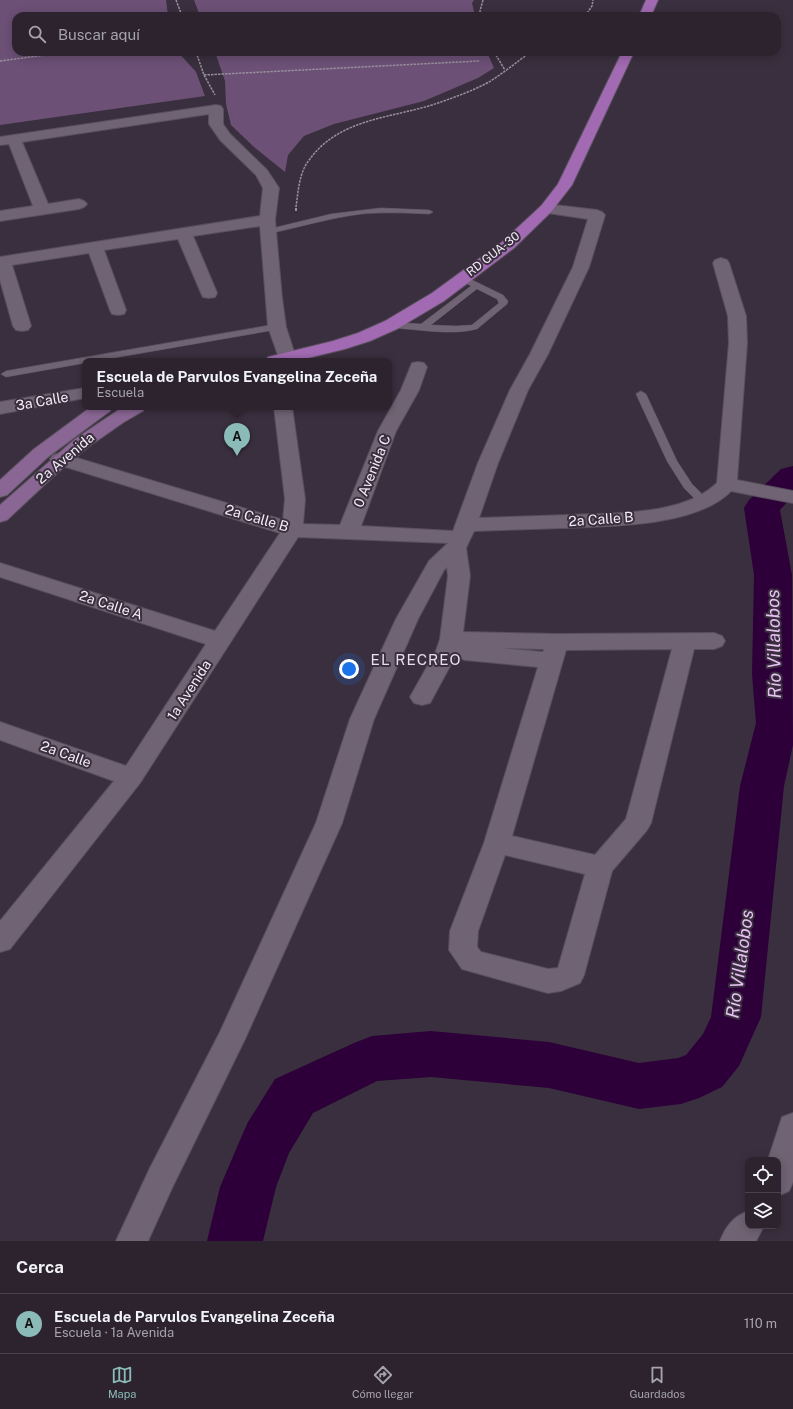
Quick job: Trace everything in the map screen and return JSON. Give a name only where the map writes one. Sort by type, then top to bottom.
[{"type":"main road","points":[[647,12],[652,0]]},
{"type":"main road","name":"RD GUA-30","points":[[284,358],[364,337],[391,325],[438,297],[470,282],[546,208],[566,185],[626,56]]},
{"type":"street","points":[[42,209],[7,140],[216,110],[216,124],[225,137],[262,173],[271,188],[268,226],[276,327],[276,358]]},
{"type":"street","points":[[0,216],[79,204]]},
{"type":"street","points":[[422,697],[449,645],[459,576],[461,537],[488,463],[519,390],[539,354],[581,267],[597,216],[546,208]]},
{"type":"street","points":[[22,326],[1,262],[184,233],[268,226]]},
{"type":"street","points":[[184,233],[209,293]]},
{"type":"street","points":[[95,247],[118,310]]},
{"type":"street","points":[[721,263],[737,316],[738,336],[727,484],[793,497]]},
{"type":"street","name":"0 Avenida C","points":[[348,532],[387,431],[410,390],[418,367]]},
{"type":"street","name":"3a Calle","points":[[0,408],[82,394]]},
{"type":"street","name":"2a Avenida","points":[[0,491],[41,453],[99,410]]},
{"type":"street","name":"2a Avenida","points":[[0,516],[60,459],[109,423],[131,410]]},
{"type":"street","name":"1a Avenida","points":[[0,941],[131,777],[292,530],[295,499],[283,410]]},
{"type":"street","name":"2a Calle B","points":[[60,459],[292,530],[461,537],[604,520],[652,516],[690,507],[715,496],[727,484]]},
{"type":"street","points":[[132,1241],[161,1178],[232,1039],[330,823],[362,719],[407,619],[436,566],[461,537]]},
{"type":"street","name":"2a Calle A","points":[[0,570],[221,641]]},
{"type":"street","points":[[449,645],[554,652],[685,641],[714,641]]},
{"type":"street","points":[[554,652],[497,843],[464,930],[463,950],[472,961],[548,981],[562,979],[570,975],[600,867],[638,823],[685,641]]},
{"type":"street","name":"2a Calle","points":[[0,730],[131,777]]},
{"type":"street","points":[[497,843],[600,867]]},
{"type":"street","points":[[781,1169],[793,1127]]},
{"type":"street","points":[[779,1193],[793,1182]]},
{"type":"street","points":[[736,1241],[746,1229]]},
{"type":"lane","points":[[268,226],[296,226],[319,219],[353,213],[396,210],[430,212]]},
{"type":"lane","points":[[391,325],[456,330],[474,327],[503,304],[504,301],[500,297],[470,282],[423,327]]},
{"type":"lane","points":[[98,358],[276,327]]},
{"type":"lane","points":[[6,374],[82,361]]},
{"type":"lane","points":[[641,394],[672,460],[688,486],[704,501]]},
{"type":"path","points":[[176,0],[180,12]]},
{"type":"path","points":[[480,12],[484,0]]},
{"type":"path","points":[[588,12],[592,6],[593,0]]},
{"type":"path","points":[[0,61],[38,56]]},
{"type":"path","points":[[197,56],[204,75],[216,96],[216,110]]},
{"type":"path","points":[[496,56],[505,70]]},
{"type":"path","points":[[296,226],[298,189],[306,164],[327,140],[350,127],[388,114],[437,103],[482,86],[525,56]]},
{"type":"path","points":[[204,75],[479,61]]},
{"type":"shaded area","points":[[0,0],[166,0],[168,12],[12,12],[12,56],[182,56],[196,72],[205,96],[0,125]]},
{"type":"shaded area","points":[[194,0],[474,0],[472,3],[474,12],[198,12]]},
{"type":"shaded area","points":[[216,56],[489,56],[494,68],[478,78],[424,101],[334,124],[304,136],[288,155],[285,172],[254,147],[231,125],[226,104],[225,81]]},
{"type":"waterway","name":"Río Villalobos","points":[[235,1241],[248,1187],[267,1140],[294,1096],[372,1059],[431,1054],[549,1065],[639,1086],[681,1081],[704,1071],[721,1050],[736,1017],[762,786],[777,723],[772,674],[773,575],[762,508],[793,476]]},
{"type":"place","name":"Escuela de Parvulos Evangelina Zeceña","points":[[237,456]]},
{"type":"district","name":"EL RECREO","points":[[416,660]]}]
